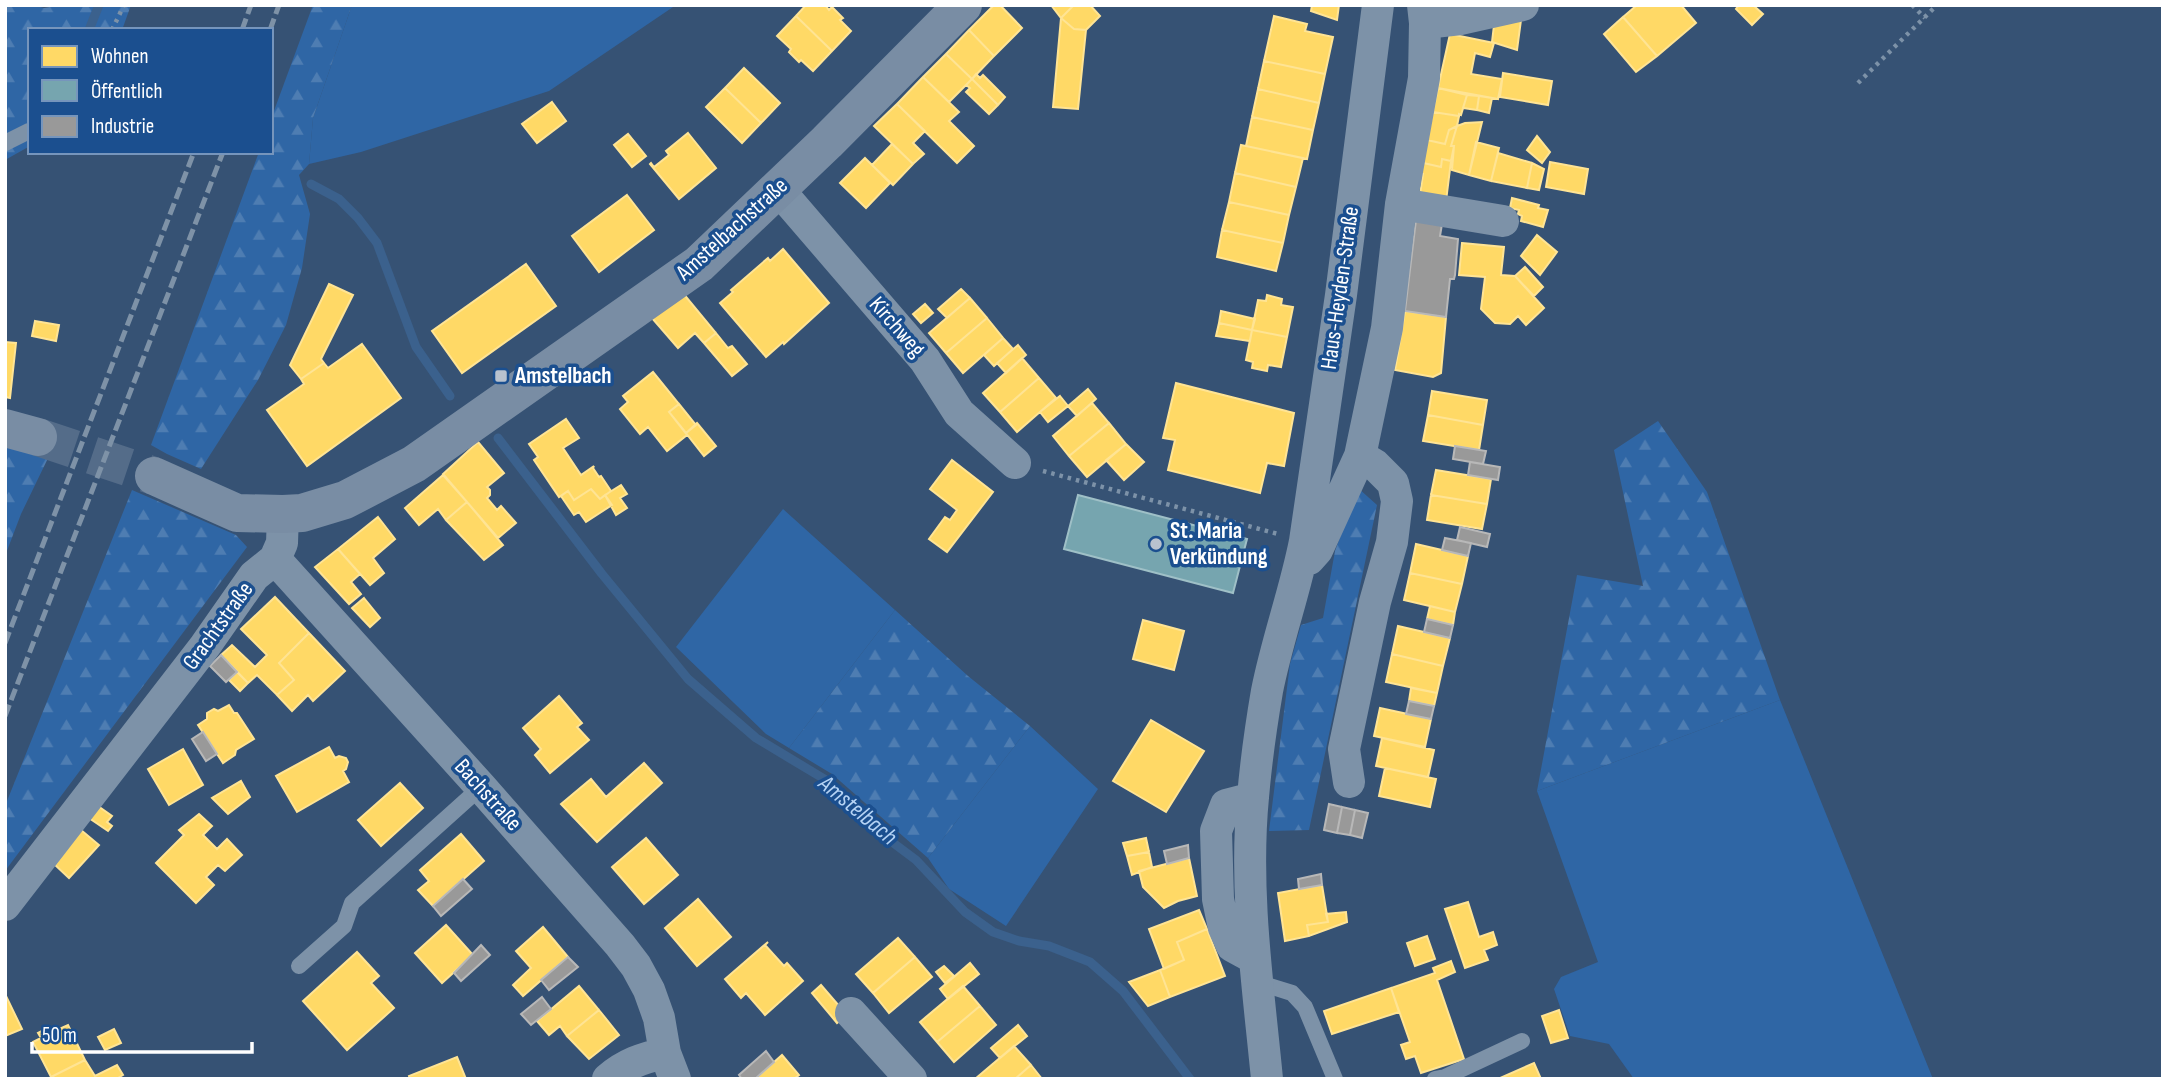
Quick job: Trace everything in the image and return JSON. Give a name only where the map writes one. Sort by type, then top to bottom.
[{"type":"street","name":"Amstelbachstraße","points":[[283,514],[302,513],[345,500],[414,464],[699,264],[963,5]]},
{"type":"street","name":"Haus-Heyden-Straße","points":[[1256,970],[1232,946],[1224,928],[1218,899],[1216,831],[1226,805],[1253,798],[1268,689],[1302,556],[1378,5]]},
{"type":"street","name":"Haus-Heyden-Straße","points":[[1302,556],[1317,550],[1360,456],[1387,328],[1401,204],[1424,78],[1424,14],[1461,19],[1523,5]]},
{"type":"street","name":"Kirchweg","points":[[778,189],[925,360],[959,413],[1015,463]]},
{"type":"street","points":[[1401,204],[1503,221]]},
{"type":"street","points":[[1349,782],[1344,749],[1375,602],[1392,542],[1397,501],[1393,483],[1376,465],[1360,456]]},
{"type":"street","points":[[154,476],[237,513],[283,514],[282,543],[275,559]]},
{"type":"street","name":"Bachstraße","points":[[275,559],[620,945],[649,990],[659,1018],[670,1066]]},
{"type":"street","name":"Grachtstraße","points":[[5,905],[205,646],[254,576],[275,559]]},
{"type":"street","points":[[1256,970],[1268,1079]]},
{"type":"street","points":[[851,1013],[911,1079]]},
{"type":"street","name":"Bachstraße","points":[[608,1079],[623,1066],[647,1057],[670,1066]]},
{"type":"lane","points":[[5,143],[28,132]]},
{"type":"lane","points":[[299,966],[344,926],[352,902],[481,787]]},
{"type":"lane","points":[[1256,970],[1292,993],[1305,1007],[1335,1079]]},
{"type":"lane","points":[[1435,1079],[1445,1077],[1522,1041]]},
{"type":"path","points":[[113,28],[124,5]]},
{"type":"path","points":[[1912,5],[1925,18]]},
{"type":"path","points":[[1858,83],[1937,5]]},
{"type":"path","points":[[1015,463],[1302,556]]},
{"type":"green space","points":[[5,5],[44,8],[62,5],[131,5],[123,28],[28,28],[28,147],[5,160]]},
{"type":"green space","points":[[313,5],[352,5],[313,118],[309,164],[299,175],[310,214],[302,268],[286,325],[258,380],[201,469],[151,445],[258,154],[273,154],[273,114]]},
{"type":"green space","points":[[352,5],[676,5],[549,91],[361,152],[309,164],[313,118]]},
{"type":"green space","points":[[1658,421],[1707,492],[1780,700],[1537,791],[1577,575],[1643,586],[1614,450]]},
{"type":"green space","points":[[5,445],[50,454],[21,514],[5,556]]},
{"type":"green space","points":[[1358,488],[1377,505],[1309,830],[1269,831],[1290,664],[1301,625],[1323,618],[1335,551]]},
{"type":"green space","points":[[132,490],[236,535],[247,547],[5,871],[5,806]]},
{"type":"green space","points":[[783,509],[895,610],[789,748],[766,734],[676,647]]},
{"type":"green space","points":[[895,610],[968,676],[1030,726],[928,858],[832,774],[789,748]]},
{"type":"green space","points":[[1780,700],[1933,1079],[1634,1079],[1609,1044],[1570,1036],[1554,989],[1561,977],[1598,962],[1537,791]]},
{"type":"green space","points":[[1030,726],[1098,789],[1006,926],[949,889],[928,858]]},
{"type":"building: Wohnen","points":[[806,5],[825,5],[829,10],[832,7],[851,31],[832,51],[796,16]]},
{"type":"building: Wohnen","points":[[994,5],[1000,5],[1022,28],[994,56],[969,30]]},
{"type":"building: Wohnen","points":[[1051,5],[1074,5],[1061,18]]},
{"type":"building: Wohnen","points":[[1074,5],[1090,5],[1100,16],[1086,30],[1074,29],[1061,18]]},
{"type":"building: Wohnen","points":[[1312,5],[1339,5],[1337,20],[1311,11]]},
{"type":"building: Wohnen","points":[[1637,5],[1681,5],[1696,23],[1657,56],[1623,17]]},
{"type":"building: Wohnen","points":[[1739,5],[1753,5],[1763,14],[1752,25],[1736,9]]},
{"type":"building: Wohnen","points":[[796,16],[832,51],[813,71],[801,60],[799,62],[789,52],[791,49],[777,36]]},
{"type":"building: Wohnen","points":[[1274,16],[1307,24],[1305,31],[1333,37],[1325,74],[1264,61]]},
{"type":"building: Wohnen","points":[[1623,17],[1657,56],[1636,72],[1604,34]]},
{"type":"building: Wohnen","points":[[1061,18],[1074,29],[1086,30],[1078,109],[1053,107]]},
{"type":"building: Wohnen","points":[[1521,20],[1517,50],[1492,42],[1494,25]]},
{"type":"building: Wohnen","points":[[969,30],[994,56],[972,79],[946,54]]},
{"type":"building: Wohnen","points":[[1450,34],[1494,43],[1490,57],[1475,53],[1471,74],[1502,79],[1498,99],[1438,88]]},
{"type":"building: Wohnen","points":[[946,54],[972,79],[949,102],[923,77]]},
{"type":"building: Wohnen","points":[[1264,61],[1325,74],[1319,103],[1258,89]]},
{"type":"building: Wohnen","points":[[744,68],[780,103],[761,123],[725,88]]},
{"type":"building: Wohnen","points":[[1503,73],[1552,81],[1548,105],[1500,97]]},
{"type":"building: Wohnen","points":[[976,74],[980,78],[983,75],[1005,97],[998,105],[972,79]]},
{"type":"building: Wohnen","points":[[923,77],[959,112],[949,121],[974,146],[957,163],[897,104]]},
{"type":"building: Wohnen","points":[[972,79],[998,105],[989,114],[966,92],[970,88],[966,85]]},
{"type":"building: Wohnen","points":[[725,88],[761,123],[742,143],[706,107]]},
{"type":"building: Wohnen","points":[[1438,88],[1467,95],[1461,115],[1433,112]]},
{"type":"building: Wohnen","points":[[1258,89],[1319,103],[1313,130],[1252,117]]},
{"type":"building: Wohnen","points":[[1467,95],[1479,96],[1477,110],[1463,108]]},
{"type":"building: Wohnen","points":[[1479,96],[1492,98],[1489,113],[1477,110]]},
{"type":"building: Wohnen","points":[[552,102],[566,121],[537,143],[522,124]]},
{"type":"building: Wohnen","points":[[897,104],[925,131],[913,143],[924,154],[913,164],[874,126]]},
{"type":"building: Wohnen","points":[[1433,112],[1459,116],[1457,126],[1449,130],[1445,144],[1427,140]]},
{"type":"building: Wohnen","points":[[1252,117],[1313,130],[1307,159],[1246,146]]},
{"type":"building: Wohnen","points":[[1482,122],[1469,175],[1452,170],[1454,146],[1451,146],[1457,126]]},
{"type":"building: Wohnen","points":[[1457,126],[1451,146],[1454,146],[1451,161],[1442,159],[1441,167],[1419,162],[1427,140],[1445,144],[1449,130]]},
{"type":"building: Wohnen","points":[[688,133],[716,168],[679,199],[650,164],[654,167],[669,155],[666,151]]},
{"type":"building: Wohnen","points":[[628,134],[646,156],[632,167],[614,145]]},
{"type":"building: Wohnen","points":[[1537,136],[1550,152],[1542,163],[1527,150]]},
{"type":"building: Wohnen","points":[[1476,142],[1499,148],[1491,181],[1469,175]]},
{"type":"building: Wohnen","points":[[892,144],[913,164],[893,185],[872,165]]},
{"type":"building: Wohnen","points":[[1241,145],[1303,158],[1296,187],[1235,173]]},
{"type":"building: Wohnen","points":[[1498,153],[1532,163],[1527,188],[1491,181]]},
{"type":"building: Wohnen","points":[[865,158],[890,183],[866,208],[840,183]]},
{"type":"building: Wohnen","points":[[1442,159],[1451,161],[1446,201],[1420,195],[1423,174],[1418,174],[1419,162],[1441,167]]},
{"type":"building: Wohnen","points":[[1550,162],[1588,169],[1584,194],[1546,187]]},
{"type":"building: Wohnen","points":[[1532,163],[1544,169],[1539,190],[1527,188]]},
{"type":"building: Wohnen","points":[[1235,173],[1296,187],[1289,215],[1229,202]]},
{"type":"building: Wohnen","points":[[627,195],[654,230],[599,272],[572,236]]},
{"type":"building: Wohnen","points":[[1512,198],[1548,210],[1543,227],[1521,221],[1519,210],[1510,208]]},
{"type":"building: Wohnen","points":[[1229,202],[1289,215],[1283,243],[1222,230]]},
{"type":"building: Wohnen","points":[[1222,230],[1283,243],[1276,271],[1217,257]]},
{"type":"building: Wohnen","points":[[1537,235],[1557,252],[1540,275],[1521,256]]},
{"type":"building: Wohnen","points":[[1462,243],[1504,247],[1501,275],[1515,276],[1544,308],[1526,325],[1518,316],[1510,324],[1495,323],[1481,309],[1485,277],[1459,275]]},
{"type":"building: Wohnen","points":[[783,249],[829,303],[766,357],[720,303],[768,258],[770,261]]},
{"type":"building: Wohnen","points":[[526,264],[556,306],[462,373],[432,331]]},
{"type":"building: Wohnen","points":[[1525,267],[1543,287],[1534,296],[1515,276]]},
{"type":"building: Wohnen","points":[[329,284],[353,295],[321,359],[324,363],[301,379],[290,365]]},
{"type":"building: Wohnen","points":[[961,289],[970,298],[947,318],[938,309]]},
{"type":"building: Wohnen","points":[[682,292],[716,333],[704,343],[695,333],[678,348],[652,318]]},
{"type":"building: Wohnen","points":[[1267,295],[1282,299],[1281,305],[1293,307],[1287,337],[1252,330],[1258,300],[1266,301]]},
{"type":"building: Wohnen","points":[[970,298],[987,318],[946,353],[929,333]]},
{"type":"building: Wohnen","points":[[925,304],[933,313],[921,323],[913,314]]},
{"type":"building: Wohnen","points":[[1221,311],[1255,319],[1252,330],[1219,323]]},
{"type":"building: Wohnen","points":[[1405,311],[1446,317],[1441,373],[1433,377],[1395,370]]},
{"type":"building: Wohnen","points":[[987,318],[1003,338],[963,373],[946,353]]},
{"type":"building: Wohnen","points":[[35,321],[59,325],[56,341],[32,336]]},
{"type":"building: Wohnen","points":[[1219,323],[1252,330],[1250,341],[1216,336]]},
{"type":"building: Wohnen","points":[[1252,330],[1287,337],[1281,367],[1268,365],[1267,371],[1252,368],[1253,362],[1246,360]]},
{"type":"building: Wohnen","points":[[716,333],[728,348],[732,346],[747,364],[732,376],[704,343]]},
{"type":"building: Wohnen","points":[[1003,338],[1013,349],[994,366],[984,355]]},
{"type":"building: Wohnen","points":[[5,342],[16,343],[10,398],[5,397]]},
{"type":"building: Wohnen","points":[[362,344],[401,398],[307,466],[267,410],[304,384],[301,379],[324,363],[328,368]]},
{"type":"building: Wohnen","points":[[1018,345],[1026,355],[1006,373],[997,363]]},
{"type":"building: Wohnen","points":[[1022,358],[1039,378],[1000,412],[983,393]]},
{"type":"building: Wohnen","points":[[653,372],[679,404],[669,412],[687,435],[667,451],[648,427],[640,434],[620,409],[628,402],[623,396]]},
{"type":"building: Wohnen","points":[[1039,378],[1056,398],[1017,432],[1000,412]]},
{"type":"building: Wohnen","points":[[1176,383],[1294,413],[1284,466],[1267,463],[1260,493],[1168,470],[1175,440],[1163,438]]},
{"type":"building: Wohnen","points":[[1088,389],[1096,399],[1077,416],[1068,406]]},
{"type":"building: Wohnen","points":[[1432,391],[1487,400],[1483,425],[1428,415]]},
{"type":"building: Wohnen","points":[[1060,396],[1068,406],[1048,422],[1040,412]]},
{"type":"building: Wohnen","points":[[1092,403],[1109,423],[1069,456],[1053,436]]},
{"type":"building: Wohnen","points":[[679,404],[696,425],[686,433],[669,412]]},
{"type":"building: Wohnen","points":[[1428,415],[1483,425],[1479,450],[1423,441]]},
{"type":"building: Wohnen","points":[[566,419],[579,438],[563,448],[581,475],[594,466],[611,491],[600,499],[591,489],[574,500],[568,491],[559,497],[534,460],[538,457],[529,444]]},
{"type":"building: Wohnen","points":[[697,423],[716,446],[704,456],[686,433]]},
{"type":"building: Wohnen","points":[[1109,423],[1126,444],[1087,477],[1069,456]]},
{"type":"building: Wohnen","points":[[478,442],[504,473],[487,487],[490,495],[487,498],[497,510],[501,506],[516,523],[498,538],[443,474]]},
{"type":"building: Wohnen","points":[[1126,444],[1144,462],[1124,480],[1106,460]]},
{"type":"building: Wohnen","points":[[952,460],[993,492],[947,552],[929,539],[945,517],[950,520],[957,510],[930,489]]},
{"type":"building: Wohnen","points":[[1436,470],[1491,479],[1487,504],[1431,495]]},
{"type":"building: Wohnen","points":[[443,475],[467,502],[446,520],[438,509],[419,525],[405,508]]},
{"type":"building: Wohnen","points":[[621,485],[627,494],[620,498],[627,508],[616,515],[605,495]]},
{"type":"building: Wohnen","points":[[591,489],[600,499],[605,495],[612,505],[586,522],[579,512],[574,515],[561,496],[568,491],[574,500]]},
{"type":"building: Wohnen","points":[[1431,495],[1487,504],[1482,529],[1427,520]]},
{"type":"building: Wohnen","points":[[467,502],[503,545],[484,560],[446,520]]},
{"type":"building: Wohnen","points":[[378,517],[395,539],[373,558],[384,573],[370,585],[338,549]]},
{"type":"building: Wohnen","points":[[1416,544],[1468,556],[1462,584],[1410,573]]},
{"type":"building: Wohnen","points":[[338,549],[360,574],[351,582],[361,594],[349,604],[315,567]]},
{"type":"building: Wohnen","points":[[1410,573],[1462,584],[1455,612],[1404,600]]},
{"type":"building: Wohnen","points":[[275,597],[309,633],[279,663],[294,680],[277,695],[257,675],[248,683],[221,655],[232,645],[255,667],[267,655],[241,629]]},
{"type":"building: Wohnen","points":[[364,598],[380,618],[370,627],[352,608]]},
{"type":"building: Wohnen","points":[[1430,606],[1455,612],[1453,625],[1427,619]]},
{"type":"building: Wohnen","points":[[1143,620],[1184,631],[1174,670],[1133,659]]},
{"type":"building: Wohnen","points":[[1398,626],[1450,638],[1443,666],[1392,654]]},
{"type":"building: Wohnen","points":[[309,633],[345,671],[313,701],[308,695],[292,711],[277,695],[294,680],[279,663]]},
{"type":"building: Wohnen","points":[[1392,654],[1443,666],[1437,693],[1386,682]]},
{"type":"building: Wohnen","points":[[237,672],[248,683],[240,691],[229,680]]},
{"type":"building: Wohnen","points":[[1411,688],[1437,693],[1434,706],[1409,701]]},
{"type":"building: Wohnen","points":[[559,696],[582,723],[577,727],[589,740],[550,773],[535,755],[541,749],[523,728]]},
{"type":"building: Wohnen","points":[[229,705],[254,739],[236,750],[235,755],[223,763],[198,725],[207,719],[207,713]]},
{"type":"building: Wohnen","points":[[1380,708],[1431,719],[1425,747],[1374,736]]},
{"type":"building: Wohnen","points":[[1151,720],[1204,751],[1166,812],[1113,781]]},
{"type":"building: Wohnen","points":[[1382,738],[1434,750],[1428,777],[1376,766]]},
{"type":"building: Wohnen","points":[[329,747],[335,758],[346,758],[348,762],[343,771],[349,782],[297,812],[276,776]]},
{"type":"building: Wohnen","points":[[183,749],[203,785],[169,805],[148,769]]},
{"type":"building: Wohnen","points":[[644,763],[662,783],[597,842],[561,804],[591,779],[606,797]]},
{"type":"building: Wohnen","points":[[1385,768],[1436,779],[1430,807],[1379,796]]},
{"type":"building: Wohnen","points":[[241,781],[250,797],[228,814],[212,798]]},
{"type":"building: Wohnen","points":[[400,783],[423,808],[381,846],[358,820]]},
{"type":"building: Wohnen","points":[[98,806],[112,816],[107,822],[112,826],[108,831],[89,818]]},
{"type":"building: Wohnen","points":[[199,814],[212,826],[203,835],[217,849],[227,839],[242,855],[225,871],[218,865],[206,877],[214,885],[196,903],[156,863],[184,835],[179,830]]},
{"type":"building: Wohnen","points":[[81,830],[99,845],[69,878],[55,865]]},
{"type":"building: Wohnen","points":[[461,834],[484,861],[433,906],[418,890],[429,881],[420,870]]},
{"type":"building: Wohnen","points":[[646,838],[678,875],[644,904],[612,867]]},
{"type":"building: Wohnen","points":[[1146,838],[1149,852],[1127,856],[1123,843]]},
{"type":"building: Wohnen","points":[[1149,852],[1152,867],[1132,875],[1127,856]]},
{"type":"building: Wohnen","points":[[1189,858],[1197,896],[1164,908],[1143,887],[1139,871]]},
{"type":"building: Wohnen","points":[[1322,885],[1328,922],[1307,925],[1309,936],[1285,941],[1278,893]]},
{"type":"building: Wohnen","points":[[698,899],[731,937],[697,966],[665,928]]},
{"type":"building: Wohnen","points":[[1468,902],[1479,937],[1493,932],[1497,945],[1484,950],[1488,960],[1465,968],[1445,909]]},
{"type":"building: Wohnen","points":[[1199,910],[1207,929],[1177,942],[1184,960],[1164,969],[1149,929]]},
{"type":"building: Wohnen","points":[[1346,912],[1347,922],[1309,936],[1307,925],[1328,922],[1326,914]]},
{"type":"building: Wohnen","points":[[446,925],[473,955],[442,983],[415,953]]},
{"type":"building: Wohnen","points":[[543,927],[568,957],[523,996],[513,985],[531,968],[516,951]]},
{"type":"building: Wohnen","points":[[1207,929],[1225,976],[1170,997],[1160,970],[1184,960],[1177,942]]},
{"type":"building: Wohnen","points":[[1427,936],[1435,959],[1415,966],[1407,943]]},
{"type":"building: Wohnen","points":[[898,938],[915,957],[873,993],[856,974]]},
{"type":"building: Wohnen","points":[[768,942],[765,945],[784,966],[787,963],[803,981],[765,1015],[746,993],[741,998],[725,979]]},
{"type":"building: Wohnen","points":[[357,952],[379,976],[371,983],[394,1008],[347,1050],[303,1001]]},
{"type":"building: Wohnen","points":[[915,957],[932,977],[889,1013],[873,993]]},
{"type":"building: Wohnen","points":[[1451,961],[1455,972],[1437,980],[1464,1059],[1421,1073],[1415,1056],[1406,1059],[1401,1045],[1410,1042],[1391,988],[1435,973],[1433,968]]},
{"type":"building: Wohnen","points":[[970,963],[979,974],[948,999],[940,989]]},
{"type":"building: Wohnen","points":[[944,966],[954,976],[945,983],[936,972]]},
{"type":"building: Wohnen","points":[[1160,970],[1170,997],[1148,1006],[1129,982]]},
{"type":"building: Wohnen","points":[[821,985],[847,1015],[837,1023],[812,993]]},
{"type":"building: Wohnen","points":[[579,986],[599,1010],[567,1036],[560,1026],[549,1035],[537,1021]]},
{"type":"building: Wohnen","points":[[963,986],[980,1006],[937,1042],[920,1022]]},
{"type":"building: Wohnen","points":[[1391,988],[1399,1012],[1332,1034],[1324,1011]]},
{"type":"building: Wohnen","points":[[5,994],[22,1029],[5,1036]]},
{"type":"building: Wohnen","points":[[980,1006],[996,1025],[954,1062],[937,1042]]},
{"type":"building: Wohnen","points":[[599,1010],[619,1035],[589,1059],[567,1036]]},
{"type":"building: Wohnen","points":[[1559,1010],[1568,1038],[1551,1043],[1542,1016]]},
{"type":"building: Wohnen","points":[[68,1025],[85,1060],[51,1077],[33,1042],[41,1038],[38,1033],[46,1029],[48,1034]]},
{"type":"building: Wohnen","points":[[1018,1025],[1027,1036],[1000,1058],[991,1048]]},
{"type":"building: Wohnen","points":[[114,1029],[121,1043],[105,1050],[98,1037]]},
{"type":"building: Wohnen","points":[[1014,1046],[1031,1065],[1015,1079],[975,1079]]},
{"type":"building: Wohnen","points":[[782,1055],[799,1075],[794,1079],[755,1079]]},
{"type":"building: Wohnen","points":[[457,1057],[466,1079],[410,1079],[409,1076]]},
{"type":"building: Wohnen","points":[[85,1060],[95,1076],[117,1065],[123,1075],[116,1079],[54,1079],[53,1076]]},
{"type":"building: Wohnen","points":[[1534,1063],[1541,1079],[1498,1079]]},
{"type":"building: Wohnen","points":[[1031,1065],[1042,1079],[1015,1079]]},
{"type":"building: Öffentlich","name":"St. Maria Verkündung","points":[[1078,495],[1247,539],[1233,593],[1064,549]]},
{"type":"building: Industrie","points":[[1416,220],[1442,224],[1440,236],[1458,239],[1455,275],[1454,279],[1450,279],[1446,317],[1405,311]]},
{"type":"building: Industrie","points":[[1455,446],[1486,451],[1483,464],[1453,459]]},
{"type":"building: Industrie","points":[[1470,462],[1500,467],[1498,480],[1468,475]]},
{"type":"building: Industrie","points":[[1460,527],[1490,534],[1487,547],[1457,540]]},
{"type":"building: Industrie","points":[[1445,538],[1471,543],[1468,556],[1442,550]]},
{"type":"building: Industrie","points":[[1427,619],[1453,625],[1450,638],[1424,632]]},
{"type":"building: Industrie","points":[[221,655],[237,672],[226,682],[210,666]]},
{"type":"building: Industrie","points":[[1409,701],[1434,706],[1431,719],[1406,714]]},
{"type":"building: Industrie","points":[[203,732],[217,754],[206,761],[192,739]]},
{"type":"building: Industrie","points":[[1329,804],[1342,807],[1337,833],[1324,830]]},
{"type":"building: Industrie","points":[[1342,807],[1355,810],[1350,835],[1337,833]]},
{"type":"building: Industrie","points":[[1355,810],[1368,813],[1362,838],[1350,835]]},
{"type":"building: Industrie","points":[[1188,845],[1189,858],[1167,864],[1164,851]]},
{"type":"building: Industrie","points":[[1321,874],[1322,885],[1299,889],[1298,879]]},
{"type":"building: Industrie","points":[[463,879],[472,889],[441,916],[433,906]]},
{"type":"building: Industrie","points":[[481,945],[490,955],[461,981],[454,973]]},
{"type":"building: Industrie","points":[[568,957],[578,967],[549,990],[541,980]]},
{"type":"building: Industrie","points":[[542,997],[551,1009],[531,1025],[521,1014]]},
{"type":"building: Industrie","points":[[766,1051],[774,1062],[755,1079],[742,1079],[739,1075]]},
{"type":"waterway","name":"Amstelbach","points":[[90,28],[99,5]]},
{"type":"waterway","name":"Amstelbach","points":[[311,184],[339,199],[377,243],[416,347],[450,396]]},
{"type":"waterway","name":"Amstelbach","points":[[498,438],[602,574],[688,679],[756,738],[826,780],[888,839],[916,860],[965,912],[993,932],[1019,941],[1049,946],[1090,962],[1123,991],[1190,1079]]},
{"type":"tunnel","points":[[38,437],[154,476]]},
{"type":"railway","points":[[243,28],[251,5]]},
{"type":"railway","points":[[271,28],[279,5]]},
{"type":"railway","points":[[5,643],[193,154]]},
{"type":"railway","points":[[5,716],[222,154]]},
{"type":"place","name":"Amstelbach","points":[[501,376]]},
{"type":"place","name":"St. Maria Verkündung","points":[[1156,544]]}]
